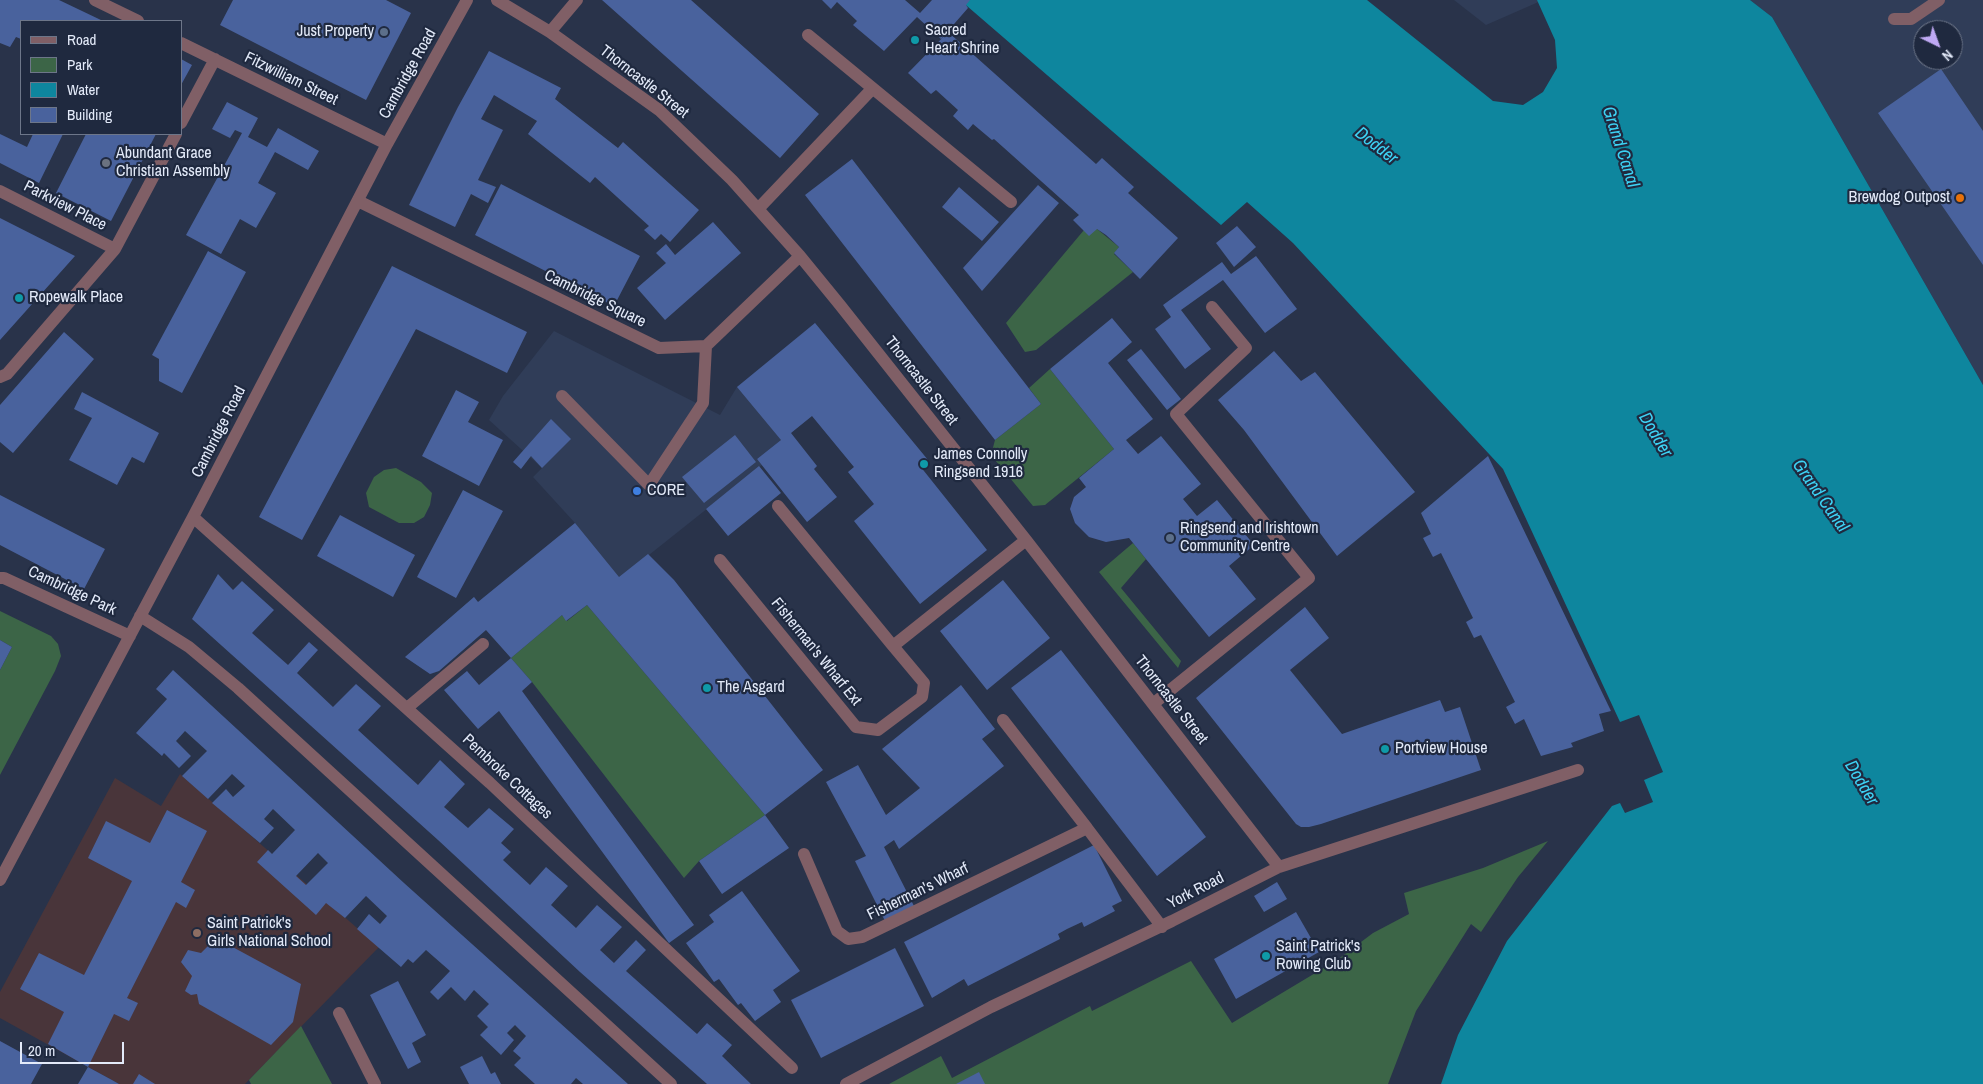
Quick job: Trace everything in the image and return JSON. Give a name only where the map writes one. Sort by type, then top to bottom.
[{"type":"street","points":[[95,0],[136,20]]},
{"type":"street","name":"Cambridge Road","points":[[0,880],[193,517],[387,144],[467,0]]},
{"type":"street","name":"Thorncastle Street","points":[[497,0],[550,32],[659,110],[732,180],[800,256],[1026,540],[1279,867]]},
{"type":"street","points":[[550,32],[577,0]]},
{"type":"street","points":[[1894,20],[1911,20],[1939,0]]},
{"type":"street","points":[[808,35],[1011,202]]},
{"type":"street","name":"Fitzwilliam Street","points":[[182,43],[387,144]]},
{"type":"street","points":[[182,121],[215,59]]},
{"type":"street","points":[[758,209],[872,89]]},
{"type":"street","points":[[0,377],[7,374],[115,249],[175,135]]},
{"type":"street","name":"Parkview Place","points":[[0,191],[115,249]]},
{"type":"street","name":"Cambridge Square","points":[[358,201],[659,348],[706,346]]},
{"type":"street","points":[[562,396],[649,485],[703,403],[706,346],[800,256]]},
{"type":"street","points":[[1153,704],[1309,578],[1176,414],[1246,348],[1212,307]]},
{"type":"street","name":"Fisherman's Wharf Ext","points":[[720,560],[856,727],[878,730],[922,697],[924,683],[778,506]]},
{"type":"street","name":"Pembroke Cottages","points":[[193,517],[490,783],[792,1068]]},
{"type":"street","points":[[893,646],[1026,540]]},
{"type":"street","name":"Cambridge Park","points":[[0,578],[4,578],[130,636]]},
{"type":"street","points":[[140,616],[189,647],[238,688],[671,1084]]},
{"type":"street","points":[[407,708],[484,644]]},
{"type":"street","points":[[1003,720],[1162,926]]},
{"type":"street","name":"York Road","points":[[846,1084],[991,1007],[1162,926],[1279,867],[1578,770]]},
{"type":"street","name":"Fisherman's Wharf","points":[[804,854],[837,931],[848,939],[862,937],[1087,828]]},
{"type":"street","points":[[339,1013],[375,1084]]},
{"type":"shaded area","points":[[1454,0],[1543,0],[1486,25]]},
{"type":"shaded area","points":[[1750,0],[1983,0],[1983,385],[1772,17]]},
{"type":"shaded area","name":"CORE","points":[[815,323],[928,460],[874,504],[848,472],[854,467],[812,416],[757,459],[762,465],[566,621],[562,616],[511,658],[486,630],[439,671],[431,674],[405,657],[474,597],[478,602],[575,523],[533,477],[542,468],[489,420],[503,396],[554,331],[720,415],[737,387]]},
{"type":"shaded area","name":"Saint Patrick's Girls National School","points":[[180,774],[379,947],[245,1084],[119,1084],[0,1018],[0,992],[115,778],[161,806]]},
{"type":"green space","points":[[1097,229],[1119,247],[1114,254],[1133,272],[1036,350],[1025,352],[1006,323],[1084,230]]},
{"type":"green space","points":[[1050,369],[1114,449],[1045,505],[1033,506],[991,455],[995,440],[1041,404],[1029,388]]},
{"type":"green space","points":[[396,468],[421,482],[432,493],[430,505],[424,517],[414,523],[399,523],[369,507],[366,493],[374,477],[384,470]]},
{"type":"green space","points":[[1133,543],[1146,559],[1121,588],[1181,661],[1178,668],[1099,572]]},
{"type":"green space","points":[[587,605],[765,815],[699,861],[684,878],[532,682],[511,658],[562,615],[567,621]]},
{"type":"green space","points":[[0,611],[51,636],[58,644],[61,656],[55,671],[0,775],[0,670],[12,647],[0,640]]},
{"type":"green space","points":[[1548,841],[1518,877],[1481,932],[1471,924],[1416,1011],[1388,1084],[889,1084],[941,1056],[952,1078],[1090,1006],[1092,1011],[1191,961],[1232,1023],[1337,960],[1373,933],[1409,914],[1404,893],[1483,868]]},
{"type":"green space","points":[[301,1026],[332,1084],[251,1084],[249,1080]]},
{"type":"water","points":[[960,0],[1367,0],[1493,101],[1523,105],[1543,92],[1557,68],[1555,40],[1537,0],[1750,0],[1772,17],[1983,385],[1983,1084],[1441,1084],[1458,1035],[1507,941],[1612,806],[1620,803],[1625,813],[1653,802],[1644,780],[1663,772],[1639,715],[1620,722],[1503,469],[1293,243],[1247,202],[1221,225]]},
{"type":"building","points":[[0,0],[59,0],[101,20],[20,20],[20,39],[16,37],[10,47],[0,43]]},
{"type":"building","points":[[233,0],[386,0],[411,13],[366,100],[220,25]]},
{"type":"building","points":[[602,0],[691,0],[819,114],[780,158]]},
{"type":"building","points":[[822,0],[905,0],[920,13],[932,0],[970,0],[966,5],[968,8],[941,39],[917,17],[884,51],[853,25],[857,21],[837,2],[831,9]]},
{"type":"building","points":[[948,32],[1096,164],[1102,158],[1134,187],[1128,193],[1178,238],[1140,279],[1114,253],[1119,247],[1106,235],[1097,229],[1089,236],[1073,220],[1079,215],[994,139],[992,140],[973,124],[968,130],[953,116],[958,110],[936,90],[931,94],[908,73]]},
{"type":"building","points":[[489,51],[561,88],[555,99],[618,148],[623,142],[699,210],[670,242],[661,234],[655,240],[644,230],[649,226],[595,177],[590,183],[528,134],[537,121],[494,95],[481,119],[503,130],[478,180],[496,187],[488,203],[471,194],[455,227],[409,205],[458,107]]},
{"type":"building","points":[[182,60],[192,65],[182,83]]},
{"type":"building","name":"Brewdog Outpost","points":[[1942,70],[1983,131],[1983,265],[1878,113]]},
{"type":"building","points":[[227,102],[258,118],[248,137],[267,147],[278,128],[319,151],[308,170],[275,152],[258,183],[276,193],[256,228],[240,219],[221,254],[186,235],[242,133],[235,130],[230,138],[212,129]]},
{"type":"building","points":[[0,134],[27,147],[33,135],[63,135],[39,183],[0,163]]},
{"type":"building","name":"Abundant Grace Christian Assembly","points":[[85,135],[155,135],[111,221],[56,193]]},
{"type":"building","points":[[852,159],[1041,404],[995,440],[805,195]]},
{"type":"building","points":[[501,184],[640,256],[614,306],[475,235]]},
{"type":"building","points":[[1038,185],[1059,203],[982,291],[963,268]]},
{"type":"building","points":[[959,187],[999,222],[982,241],[942,207]]},
{"type":"building","name":"Ropewalk Place","points":[[0,218],[75,256],[0,340]]},
{"type":"building","points":[[713,222],[741,253],[665,320],[637,288],[666,263],[656,253],[666,244],[675,255]]},
{"type":"building","points":[[1237,226],[1256,247],[1234,267],[1216,243]]},
{"type":"building","points":[[208,251],[246,272],[182,393],[159,381],[159,359],[152,355]]},
{"type":"building","points":[[1256,256],[1297,309],[1265,333],[1223,280],[1181,310],[1211,349],[1185,369],[1155,329],[1171,317],[1163,305],[1222,262],[1231,274]]},
{"type":"building","points":[[392,266],[527,332],[507,373],[416,329],[302,540],[259,517]]},
{"type":"building","name":"Ringsend and Irishtown Community Centre","points":[[1112,318],[1132,342],[1108,363],[1153,419],[1126,440],[1138,454],[1161,436],[1201,484],[1183,499],[1197,516],[1217,500],[1254,545],[1229,566],[1256,599],[1209,637],[1129,538],[1106,542],[1089,537],[1075,523],[1070,509],[1074,497],[1086,487],[1079,478],[1114,449],[1050,369]]},
{"type":"building","points":[[815,323],[928,460],[920,466],[987,550],[920,604],[854,521],[874,504],[848,472],[854,467],[812,416],[791,433],[817,466],[814,469],[837,497],[807,522],[757,459],[781,440],[737,387]]},
{"type":"building","points":[[64,332],[94,359],[13,453],[0,442],[0,405]]},
{"type":"building","points":[[1141,349],[1181,399],[1167,410],[1127,360]]},
{"type":"building","points":[[1274,351],[1301,381],[1315,372],[1415,492],[1337,556],[1244,430],[1218,400]]},
{"type":"building","points":[[456,390],[479,402],[468,422],[503,440],[479,486],[422,456]]},
{"type":"building","points":[[82,392],[159,433],[144,463],[132,457],[117,485],[69,460],[92,418],[74,409]]},
{"type":"building","points":[[551,419],[571,439],[542,468],[531,456],[521,469],[513,462]]},
{"type":"building","points":[[735,435],[756,462],[704,503],[682,477]]},
{"type":"building","points":[[1488,456],[1611,711],[1599,714],[1604,731],[1571,743],[1573,747],[1541,756],[1524,719],[1515,724],[1506,707],[1515,702],[1481,635],[1474,638],[1466,622],[1473,618],[1441,553],[1433,557],[1423,538],[1431,534],[1421,513]]},
{"type":"building","points":[[759,466],[781,493],[728,536],[706,509]]},
{"type":"building","points":[[463,490],[503,511],[456,598],[417,577]]},
{"type":"building","points":[[0,495],[105,549],[84,589],[0,545]]},
{"type":"building","points":[[340,515],[415,555],[393,597],[317,556]]},
{"type":"building","name":"The Asgard","points":[[575,523],[619,577],[648,554],[674,580],[823,770],[765,815],[587,605],[566,621],[562,615],[511,658],[486,630],[439,671],[430,674],[405,657],[474,597],[478,602]]},
{"type":"building","points":[[218,574],[233,590],[242,581],[274,610],[252,633],[288,665],[309,642],[318,650],[297,673],[333,707],[356,684],[381,706],[358,730],[418,785],[440,760],[465,784],[444,807],[468,828],[489,808],[514,829],[501,843],[511,852],[503,860],[530,885],[546,867],[568,886],[551,905],[576,928],[597,905],[622,927],[600,950],[614,963],[636,940],[646,950],[626,971],[697,1034],[707,1023],[732,1045],[722,1056],[751,1084],[707,1084],[580,972],[438,840],[192,619]]},
{"type":"building","points":[[1003,580],[1050,638],[987,690],[940,631]]},
{"type":"building","points":[[1305,607],[1329,638],[1290,670],[1342,734],[1440,700],[1445,712],[1460,707],[1481,770],[1321,824],[1301,827],[1296,824],[1196,698]]},
{"type":"building","points":[[0,640],[12,647],[0,670]]},
{"type":"building","points":[[1061,650],[1206,837],[1157,876],[1011,688]]},
{"type":"building","points":[[511,658],[532,682],[522,691],[694,925],[669,943],[499,711],[478,729],[444,690],[467,671],[479,685]]},
{"type":"building","points":[[173,670],[404,883],[628,1084],[583,1084],[576,1078],[571,1084],[535,1084],[514,1065],[521,1058],[513,1051],[526,1036],[515,1025],[507,1033],[514,1040],[501,1055],[480,1035],[488,1027],[477,1016],[489,1004],[474,990],[465,1001],[451,987],[438,1000],[430,992],[450,971],[426,950],[413,963],[408,959],[401,967],[357,929],[369,914],[380,924],[387,916],[366,896],[345,918],[326,903],[316,915],[257,862],[268,850],[272,854],[295,830],[273,809],[264,819],[274,828],[260,843],[212,803],[226,789],[233,797],[245,786],[232,774],[208,799],[182,776],[207,751],[185,731],[176,741],[191,756],[179,768],[164,753],[162,756],[136,733],[167,699],[156,689]],"holes":[[[318,853],[328,863],[306,885],[296,876]]]},
{"type":"building","points":[[961,685],[995,729],[982,739],[1004,766],[899,849],[894,840],[884,847],[914,906],[885,921],[855,861],[866,856],[826,782],[858,765],[886,815],[920,788],[882,749]]},
{"type":"building","points":[[167,810],[207,831],[181,882],[195,890],[186,908],[176,902],[127,998],[138,1003],[129,1021],[114,1014],[88,1067],[48,1044],[64,1012],[20,989],[39,953],[84,975],[132,881],[88,858],[106,821],[150,843]]},
{"type":"building","points":[[765,815],[789,848],[722,894],[699,861]]},
{"type":"building","points":[[1094,845],[1122,901],[1112,906],[1115,911],[1084,927],[1082,922],[1067,929],[1058,934],[1060,939],[968,986],[964,979],[932,998],[904,942]]},
{"type":"building","points":[[1277,882],[1287,899],[1264,912],[1254,896]]},
{"type":"building","points":[[742,891],[800,971],[773,990],[781,1002],[755,1021],[741,1003],[738,1005],[719,979],[714,982],[686,943],[714,922],[709,915]]},
{"type":"building","name":"Saint Patrick's Rowing Club","points":[[1296,912],[1319,952],[1236,999],[1214,959]]},
{"type":"building","points":[[216,938],[301,984],[293,1022],[271,1045],[199,1004],[197,994],[191,995],[185,991],[192,976],[181,962],[188,950],[201,953]]},
{"type":"building","points":[[895,948],[924,1006],[821,1058],[791,1000]]},
{"type":"building","points":[[398,981],[426,1035],[412,1043],[421,1062],[408,1069],[370,995]]},
{"type":"building","points":[[0,1041],[42,1064],[31,1084],[0,1084]]},
{"type":"building","points":[[482,1056],[491,1074],[495,1072],[501,1084],[469,1084],[460,1067]]},
{"type":"building","points":[[88,1067],[112,1080],[119,1084],[78,1084]]},
{"type":"building","points":[[979,1072],[985,1084],[956,1084]]},
{"type":"building","points":[[139,1074],[155,1084],[133,1084]]},
{"type":"place","name":"Just Property","points":[[384,32]]},
{"type":"place","name":"Sacred Heart Shrine","points":[[915,40]]},
{"type":"place","name":"Abundant Grace Christian Assembly","points":[[106,163]]},
{"type":"place","name":"Brewdog Outpost","points":[[1960,198]]},
{"type":"place","name":"Ropewalk Place","points":[[19,298]]},
{"type":"place","name":"James Connolly Ringsend 1916","points":[[924,464]]},
{"type":"place","name":"CORE","points":[[637,491]]},
{"type":"place","name":"Ringsend and Irishtown Community Centre","points":[[1170,538]]},
{"type":"place","name":"The Asgard","points":[[707,688]]},
{"type":"place","name":"Portview House","points":[[1385,749]]},
{"type":"place","name":"Saint Patrick's Girls National School","points":[[197,933]]},
{"type":"place","name":"Saint Patrick's Rowing Club","points":[[1266,956]]},
{"type":"water label","name":"Dodder","points":[[1376,146]]},
{"type":"water label","name":"Grand Canal","points":[[1620,147]]},
{"type":"water label","name":"Dodder","points":[[1655,435]]},
{"type":"water label","name":"Grand Canal","points":[[1820,496]]},
{"type":"water label","name":"Dodder","points":[[1861,783]]}]
